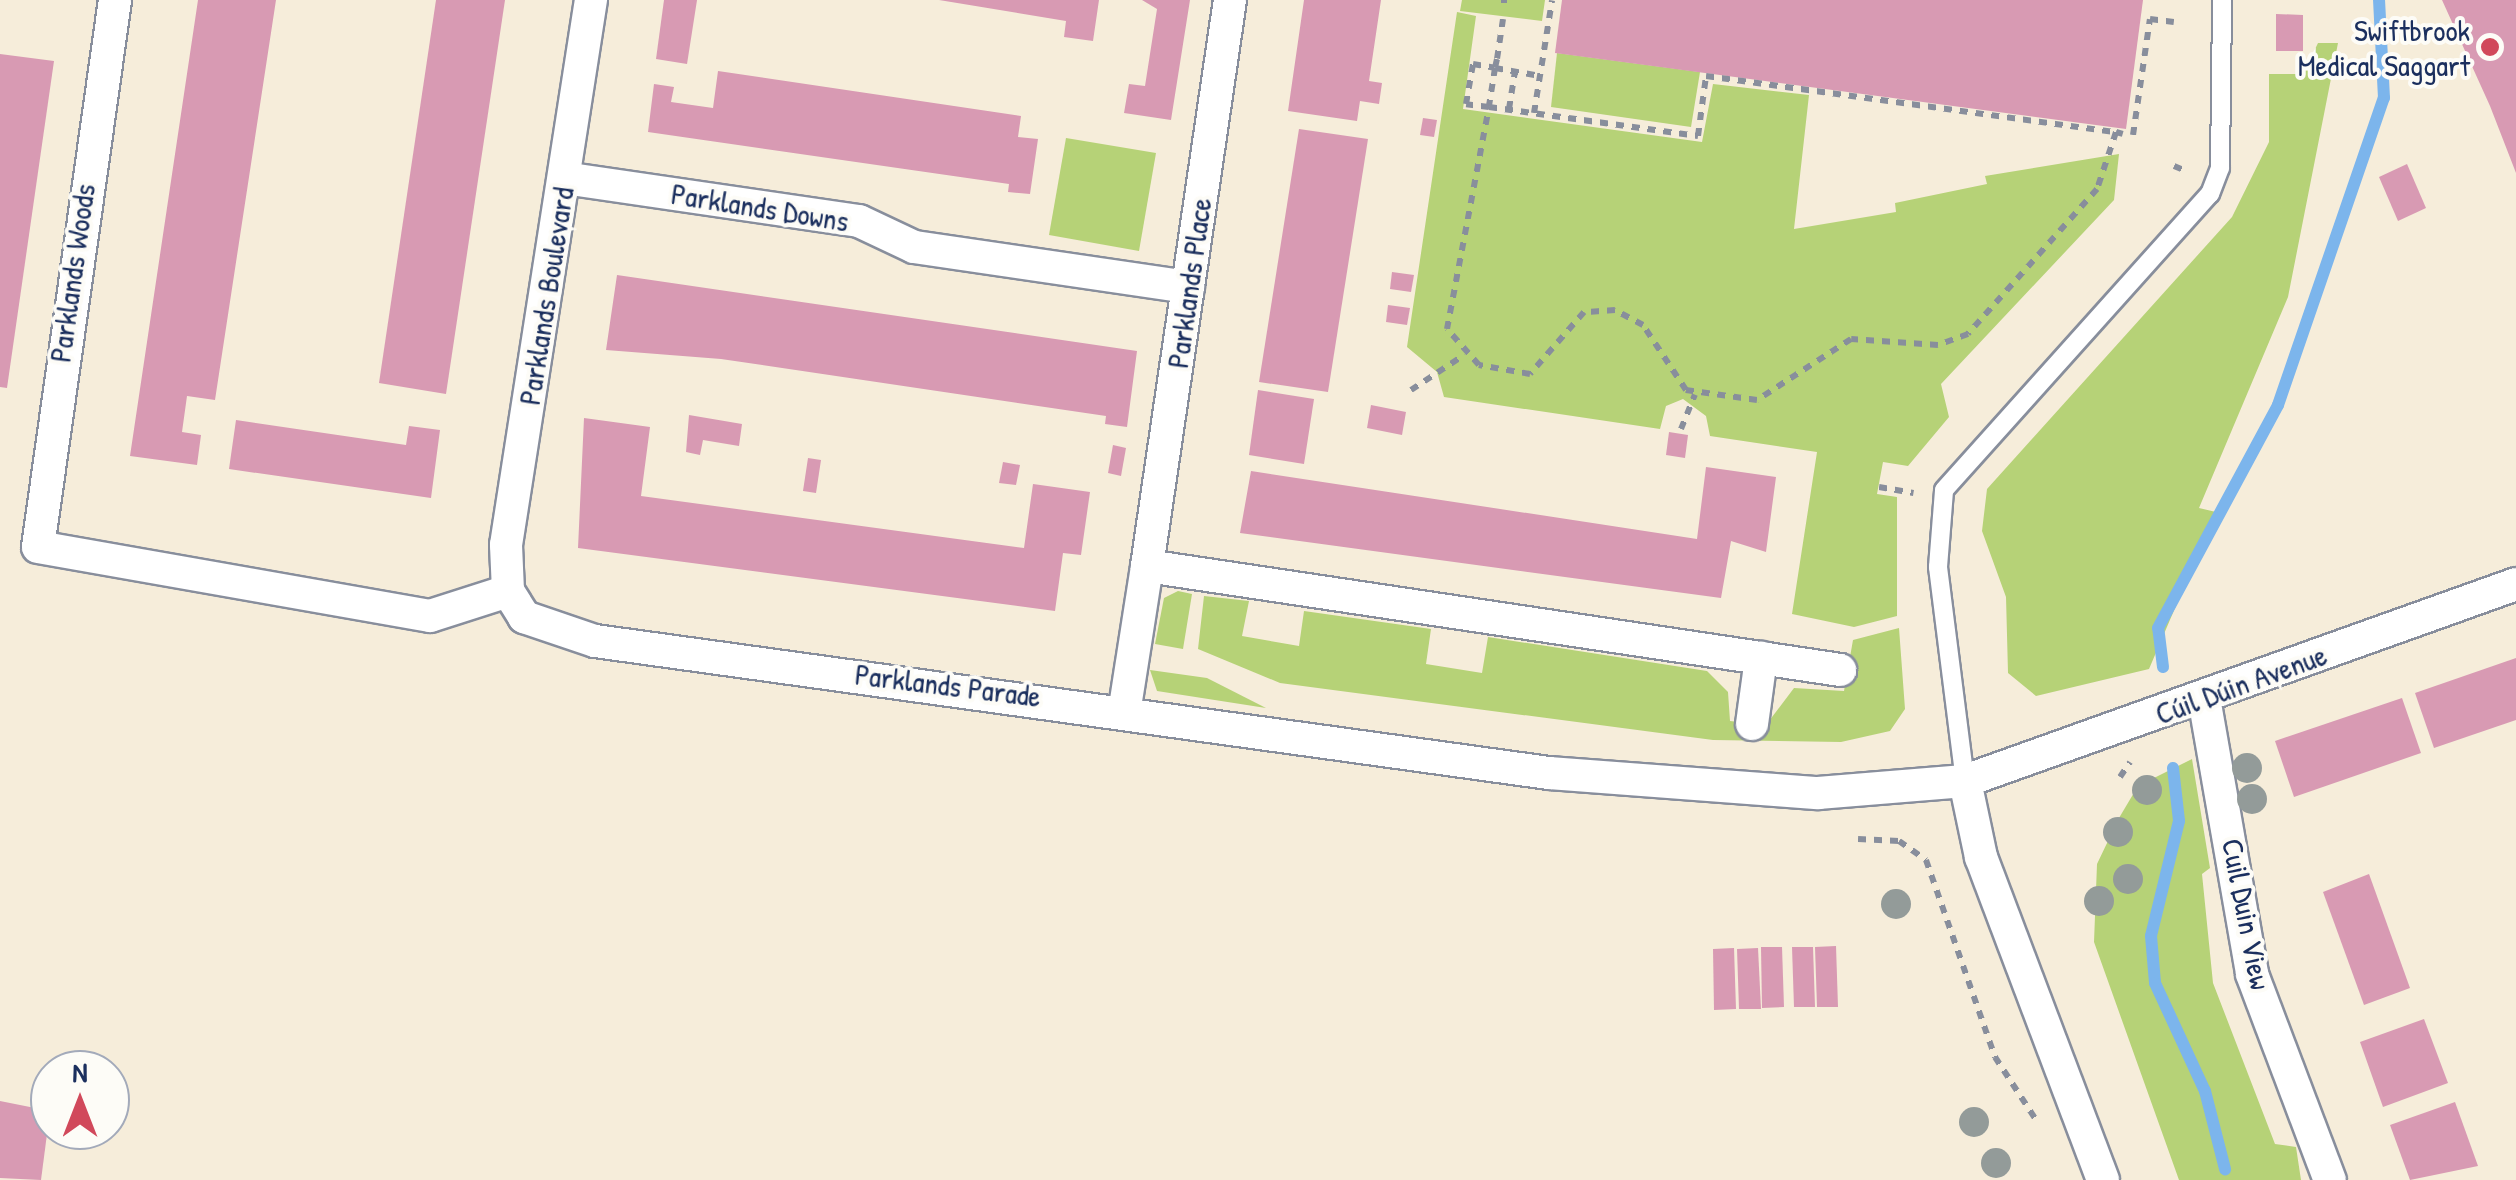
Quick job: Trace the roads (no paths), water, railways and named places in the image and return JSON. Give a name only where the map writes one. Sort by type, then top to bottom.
[{"type":"street","name":"Parklands Woods","points":[[115,0],[38,547],[430,616],[508,591]]},
{"type":"street","name":"Parklands Boulevard","points":[[508,591],[506,545],[591,0]]},
{"type":"street","name":"Parklands Place","points":[[1147,566],[1230,0]]},
{"type":"street","name":"Parklands Downs","points":[[564,178],[859,221],[914,246],[1188,287]]},
{"type":"street","points":[[1125,707],[1147,566],[1840,670]]},
{"type":"street","name":"Cúil Dúin Avenue","points":[[1965,782],[2516,584]]},
{"type":"street","name":"Parklands Parade","points":[[508,591],[524,617],[582,638],[1125,707],[1661,784],[1818,793],[1965,782]]},
{"type":"street","points":[[1752,724],[1760,658]]},
{"type":"street","name":"Cuil Duin View","points":[[2204,698],[2252,974],[2330,1180]]},
{"type":"street","points":[[1965,782],[1981,857],[2103,1180]]},
{"type":"lane","points":[[1965,782],[1938,567],[1944,490],[2210,194],[2220,168],[2222,0]]},
{"type":"waterway","points":[[2163,667],[2158,628],[2278,405],[2384,98],[2379,0]]},
{"type":"waterway","points":[[2173,768],[2179,821],[2151,936],[2155,983],[2205,1091],[2225,1169]]},
{"type":"place","name":"Swiftbrook Medical Saggart","points":[[2490,47]]}]
